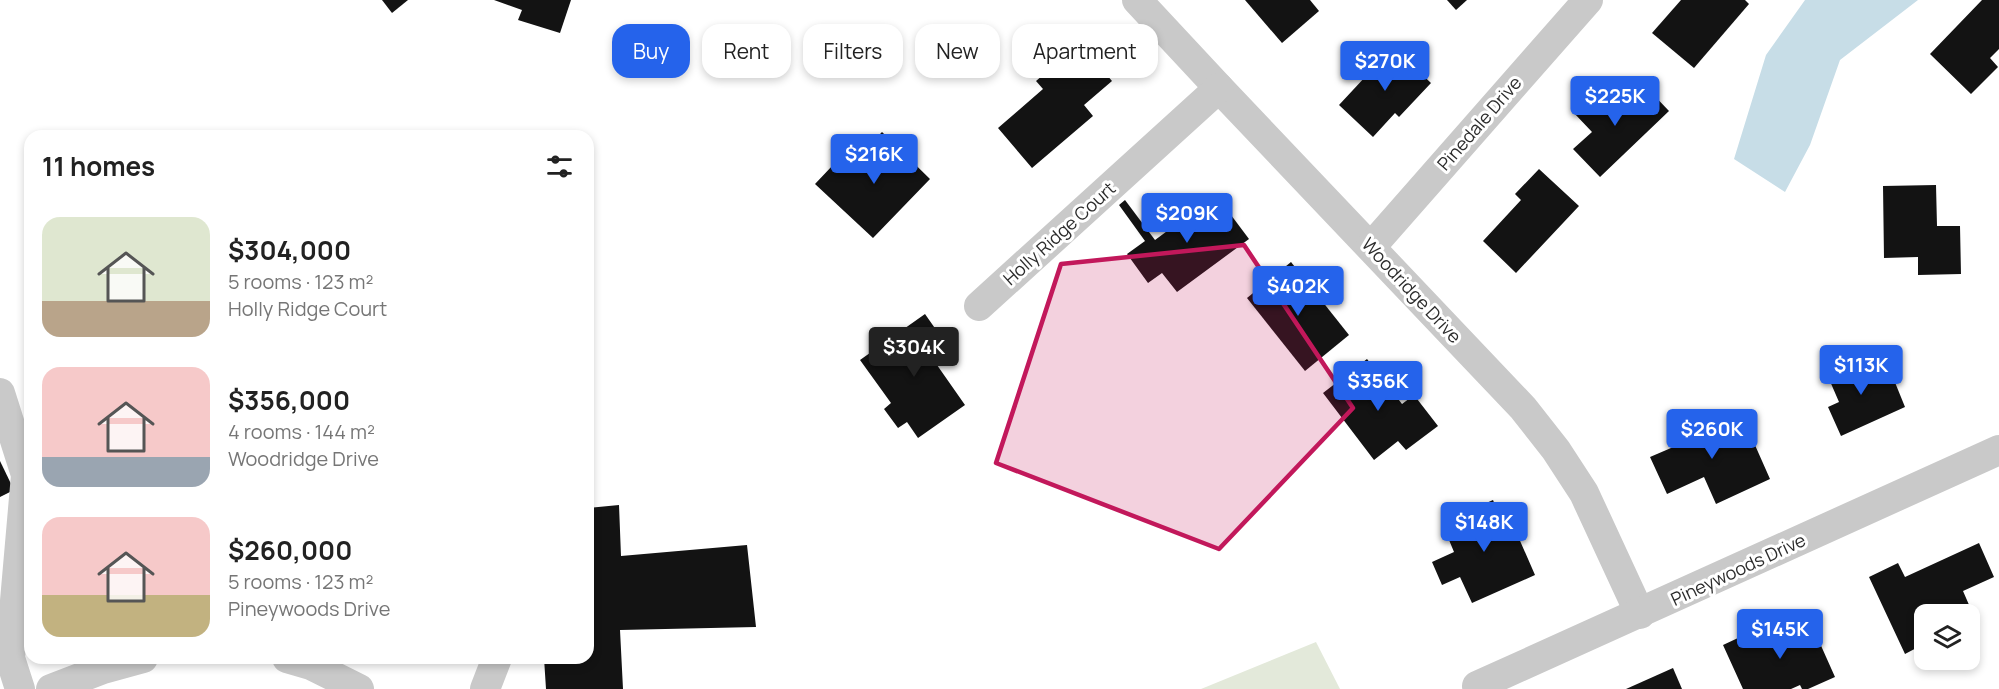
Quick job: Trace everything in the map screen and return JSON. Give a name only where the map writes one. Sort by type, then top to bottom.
[{"type":"street","name":"Woodridge Drive","points":[[1137,0],[1523,408],[1556,450],[1584,493],[1640,614]]},
{"type":"street","name":"Pinedale Drive","points":[[1371,247],[1588,0]]},
{"type":"street","name":"Holly Ridge Court","points":[[979,306],[1218,88]]},
{"type":"street","points":[[0,393],[24,469]]},
{"type":"street","name":"Pineywoods Drive","points":[[1477,686],[1999,450]]},
{"type":"street","points":[[20,689],[10,658],[24,498]]},
{"type":"street","points":[[51,689],[121,664]]},
{"type":"street","points":[[308,664],[359,689]]},
{"type":"street","points":[[485,689],[495,664]]},
{"type":"highlighted area","points":[[1244,245],[1353,408],[1219,549],[996,463],[1061,264]]},
{"type":"green space","points":[[1316,642],[1340,689],[1201,689]]},
{"type":"water","points":[[1805,0],[1918,0],[1840,60],[1810,145],[1785,192],[1734,159],[1766,55]]},
{"type":"building","points":[[382,0],[408,0],[392,13]]},
{"type":"building","points":[[494,0],[571,0],[560,33],[518,20],[522,10]]},
{"type":"building","points":[[1245,0],[1310,0],[1319,11],[1282,43]]},
{"type":"building","points":[[1447,0],[1467,0],[1456,10]]},
{"type":"building","points":[[1681,0],[1745,0],[1749,4],[1694,68],[1652,33]]},
{"type":"building","points":[[1982,0],[1999,0],[1999,49],[1990,58],[1998,67],[1971,94],[1930,54]]},
{"type":"building","points":[[1393,47],[1431,83],[1399,117],[1395,113],[1373,137],[1339,105]]},
{"type":"building","points":[[1039,78],[1109,78],[1112,81],[1084,105],[1093,116],[1032,168],[998,128],[1043,89],[1036,81]]},
{"type":"building","points":[[1604,85],[1626,108],[1647,88],[1669,111],[1600,177],[1573,149],[1592,132],[1574,113]]},
{"type":"building","points":[[882,132],[930,179],[873,238],[815,184],[833,165],[842,173]]},
{"type":"building","points":[[1539,169],[1579,206],[1516,273],[1483,241],[1521,200],[1515,194]]},
{"type":"building","points":[[1936,185],[1937,226],[1960,226],[1961,274],[1918,275],[1918,257],[1884,258],[1883,186]]},
{"type":"building","points":[[1216,195],[1249,239],[1177,292],[1162,273],[1148,283],[1127,254],[1145,241],[1119,205],[1125,200],[1155,240]]},
{"type":"building","points":[[1291,262],[1349,335],[1305,371],[1247,298]]},
{"type":"building","points":[[925,314],[946,344],[930,355],[965,405],[918,438],[907,422],[898,428],[884,409],[891,403],[860,360]]},
{"type":"building","points":[[1864,355],[1876,382],[1892,375],[1905,407],[1841,436],[1828,407],[1839,402],[1826,372]]},
{"type":"building","points":[[1367,359],[1402,404],[1414,395],[1438,426],[1406,450],[1398,441],[1374,460],[1323,393]]},
{"type":"building","points":[[1743,418],[1770,479],[1716,504],[1704,477],[1667,494],[1650,457],[1678,445],[1672,431],[1700,419],[1707,434]]},
{"type":"building","points":[[0,461],[14,490],[0,497]]},
{"type":"building","points":[[1493,500],[1499,515],[1507,511],[1535,575],[1472,603],[1460,577],[1442,585],[1432,562],[1454,552],[1442,523]]},
{"type":"building","points":[[619,505],[621,556],[747,545],[756,627],[620,630],[623,689],[546,689],[544,664],[594,664],[594,507]]},
{"type":"building","points":[[1979,543],[1994,577],[1963,591],[1969,604],[1914,604],[1914,649],[1905,654],[1869,577],[1898,563],[1905,577]]},
{"type":"building","points":[[1810,621],[1835,677],[1808,689],[1802,689],[1800,685],[1791,689],[1743,689],[1723,645],[1753,631],[1760,644]]},
{"type":"building","points":[[1673,668],[1682,689],[1626,689]]}]
